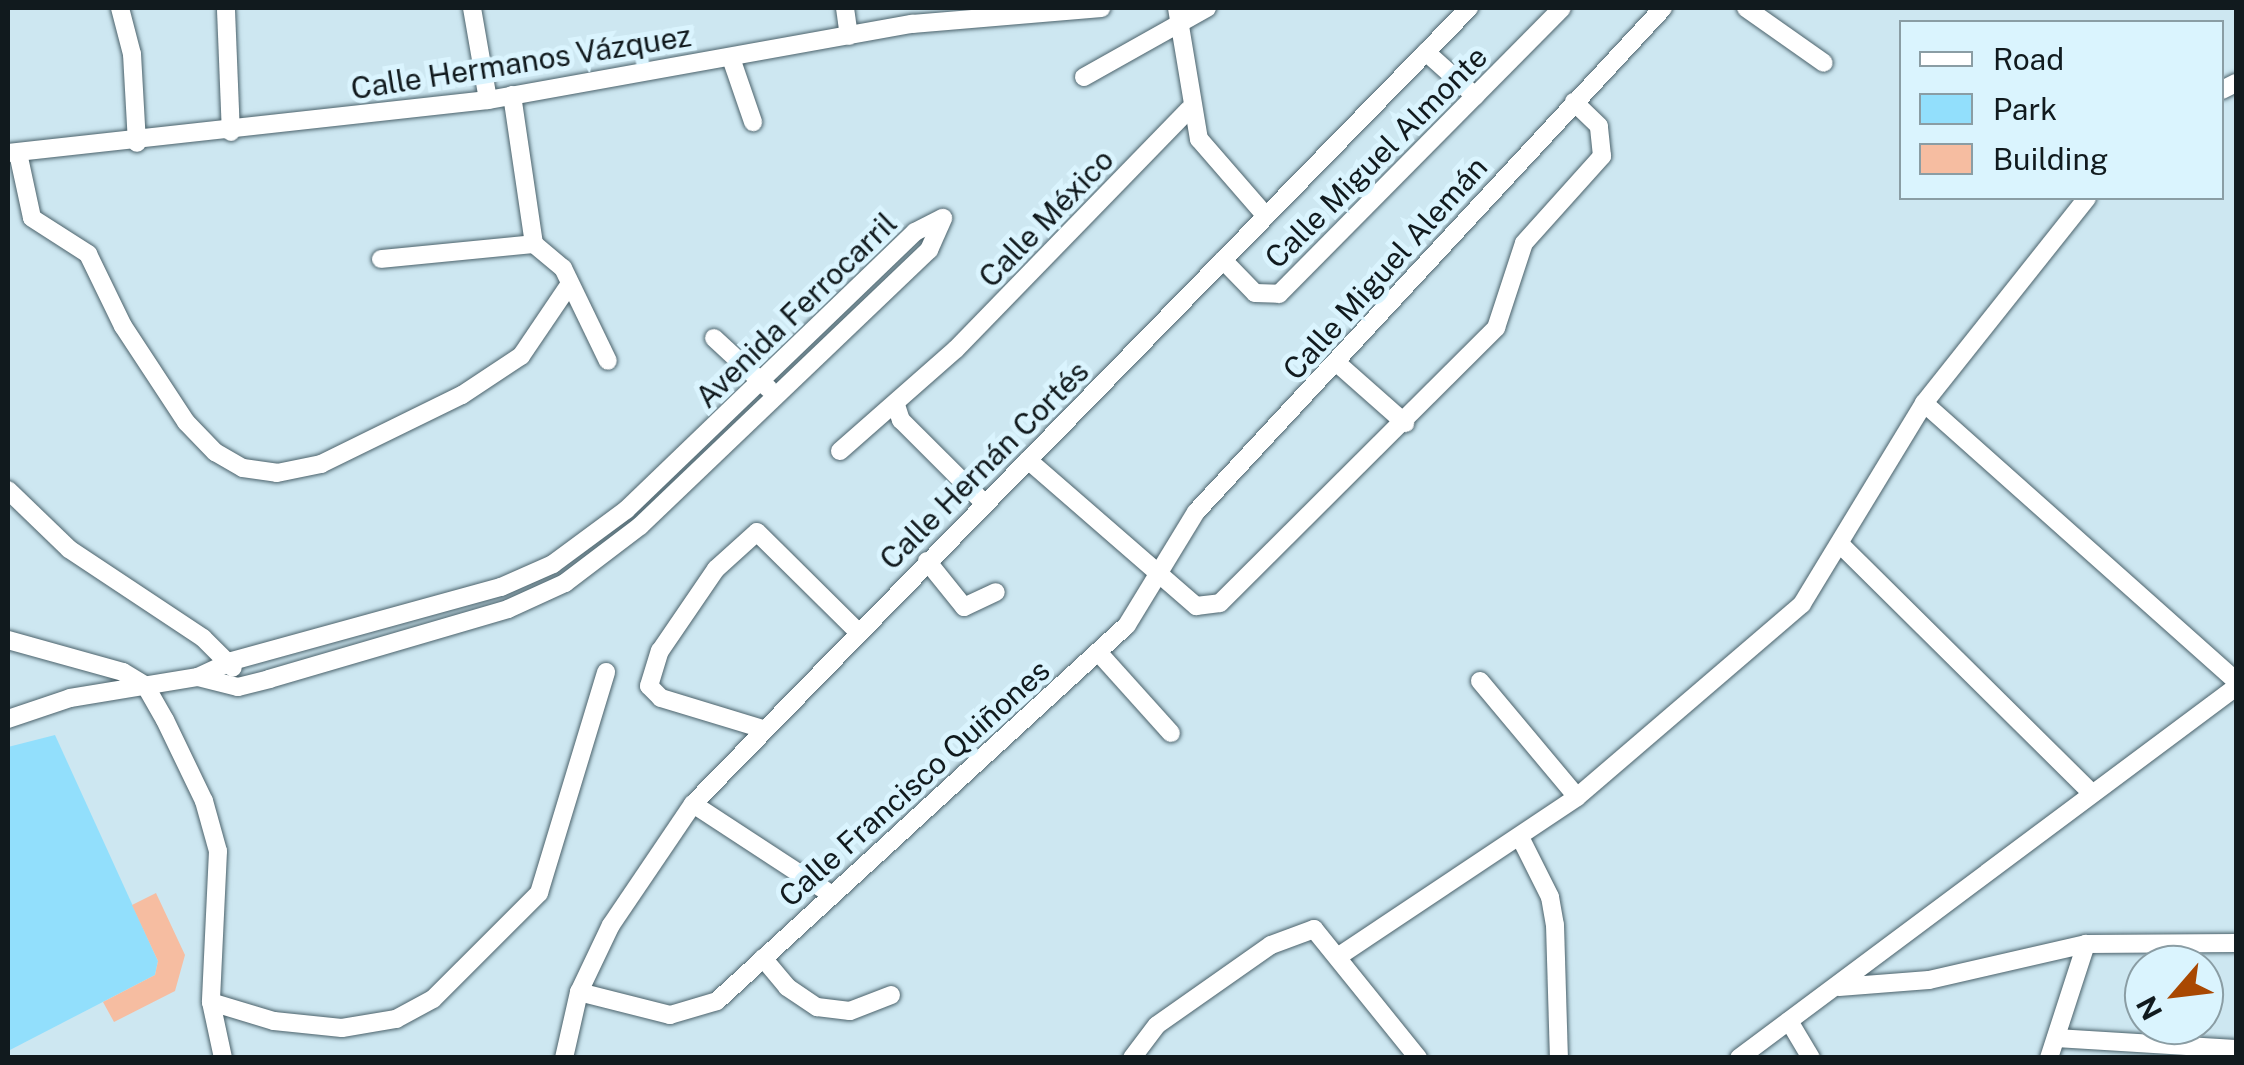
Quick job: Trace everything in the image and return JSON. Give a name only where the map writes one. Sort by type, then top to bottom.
[{"type":"street","points":[[120,8],[133,66],[137,142]]},
{"type":"street","points":[[472,8],[488,100]]},
{"type":"street","points":[[845,8],[848,36]]},
{"type":"street","name":"Calle Hermanos Vázquez","points":[[12,153],[230,132],[488,100],[954,14],[1101,8]]},
{"type":"street","name":"Calle Hernán Cortés","points":[[564,1058],[580,992],[640,874],[693,804],[857,631],[1469,8]]},
{"type":"street","name":"Calle Miguel Almonte","points":[[1223,260],[1255,293],[1268,297],[1288,286],[1562,8]]},
{"type":"street","name":"Calle Miguel Alemán","points":[[1157,572],[1186,524],[1663,8]]},
{"type":"street","points":[[1746,8],[1824,62]]},
{"type":"street","points":[[226,10],[230,132]]},
{"type":"street","points":[[1084,76],[1190,11]]},
{"type":"street","points":[[1190,11],[1189,109],[1199,140],[1266,216]]},
{"type":"street","points":[[1426,52],[1475,96]]},
{"type":"street","points":[[730,58],[753,122]]},
{"type":"street","points":[[512,95],[534,244]]},
{"type":"street","points":[[1028,460],[1196,606],[1220,603],[1405,423],[1496,328],[1524,243],[1602,156],[1599,126],[1574,102]]},
{"type":"street","name":"Calle México","points":[[840,451],[896,404],[1189,109]]},
{"type":"street","points":[[12,153],[32,218],[88,254],[123,326],[186,422],[215,452],[243,468],[277,472],[321,464],[494,377],[521,356],[569,285]]},
{"type":"street","points":[[1339,956],[1521,839],[1768,637],[1818,585],[1924,403],[2085,200]]},
{"type":"street","name":"Avenida Ferrocarril","points":[[8,718],[145,685],[198,677],[232,661],[501,587],[579,547],[761,381],[915,232],[944,218],[929,250],[592,564],[508,610],[238,686],[198,677]]},
{"type":"street","points":[[381,260],[534,244],[554,258],[608,361]]},
{"type":"street","points":[[714,338],[775,396]]},
{"type":"street","points":[[1336,362],[1405,423]]},
{"type":"street","points":[[1739,1058],[2236,684],[1924,403]]},
{"type":"street","points":[[896,404],[902,420],[984,504]]},
{"type":"street","points":[[8,490],[70,550],[232,661],[238,686]]},
{"type":"street","points":[[763,729],[661,698],[650,686],[678,619],[716,569],[756,532],[857,631]]},
{"type":"street","points":[[1843,546],[2091,792]]},
{"type":"street","points":[[579,547],[592,564]]},
{"type":"street","points":[[927,561],[964,606],[996,592]]},
{"type":"street","name":"Calle Francisco Quiñones","points":[[580,992],[686,1014],[716,1001],[1098,652],[1140,609],[1157,572]]},
{"type":"street","points":[[8,640],[145,685],[204,801],[218,851],[210,1002],[224,1058]]},
{"type":"street","points":[[1098,652],[1172,733]]},
{"type":"street","points":[[210,1002],[274,1022],[342,1028],[396,1019],[433,999],[538,892],[606,672]]},
{"type":"street","points":[[1480,681],[1577,797]]},
{"type":"street","points":[[693,804],[832,895]]},
{"type":"street","points":[[1521,839],[1550,897],[1556,925],[1559,1058]]},
{"type":"street","points":[[1132,1058],[1157,1025],[1288,934],[1314,929],[1339,956],[1372,1007],[1418,1058]]},
{"type":"street","points":[[1838,987],[1928,980],[2086,944],[2236,944]]},
{"type":"street","points":[[2049,1058],[2086,944]]},
{"type":"street","points":[[763,958],[787,987],[817,1007],[850,1011],[890,995]]},
{"type":"street","points":[[1790,1020],[1811,1058]]},
{"type":"street","points":[[2056,1038],[2236,1049]]},
{"type":"green space","points":[[55,735],[158,961],[155,975],[8,1051],[8,747]]},
{"type":"building","points":[[156,893],[185,955],[175,991],[114,1022],[103,1002],[155,975],[158,961],[132,905]]}]
